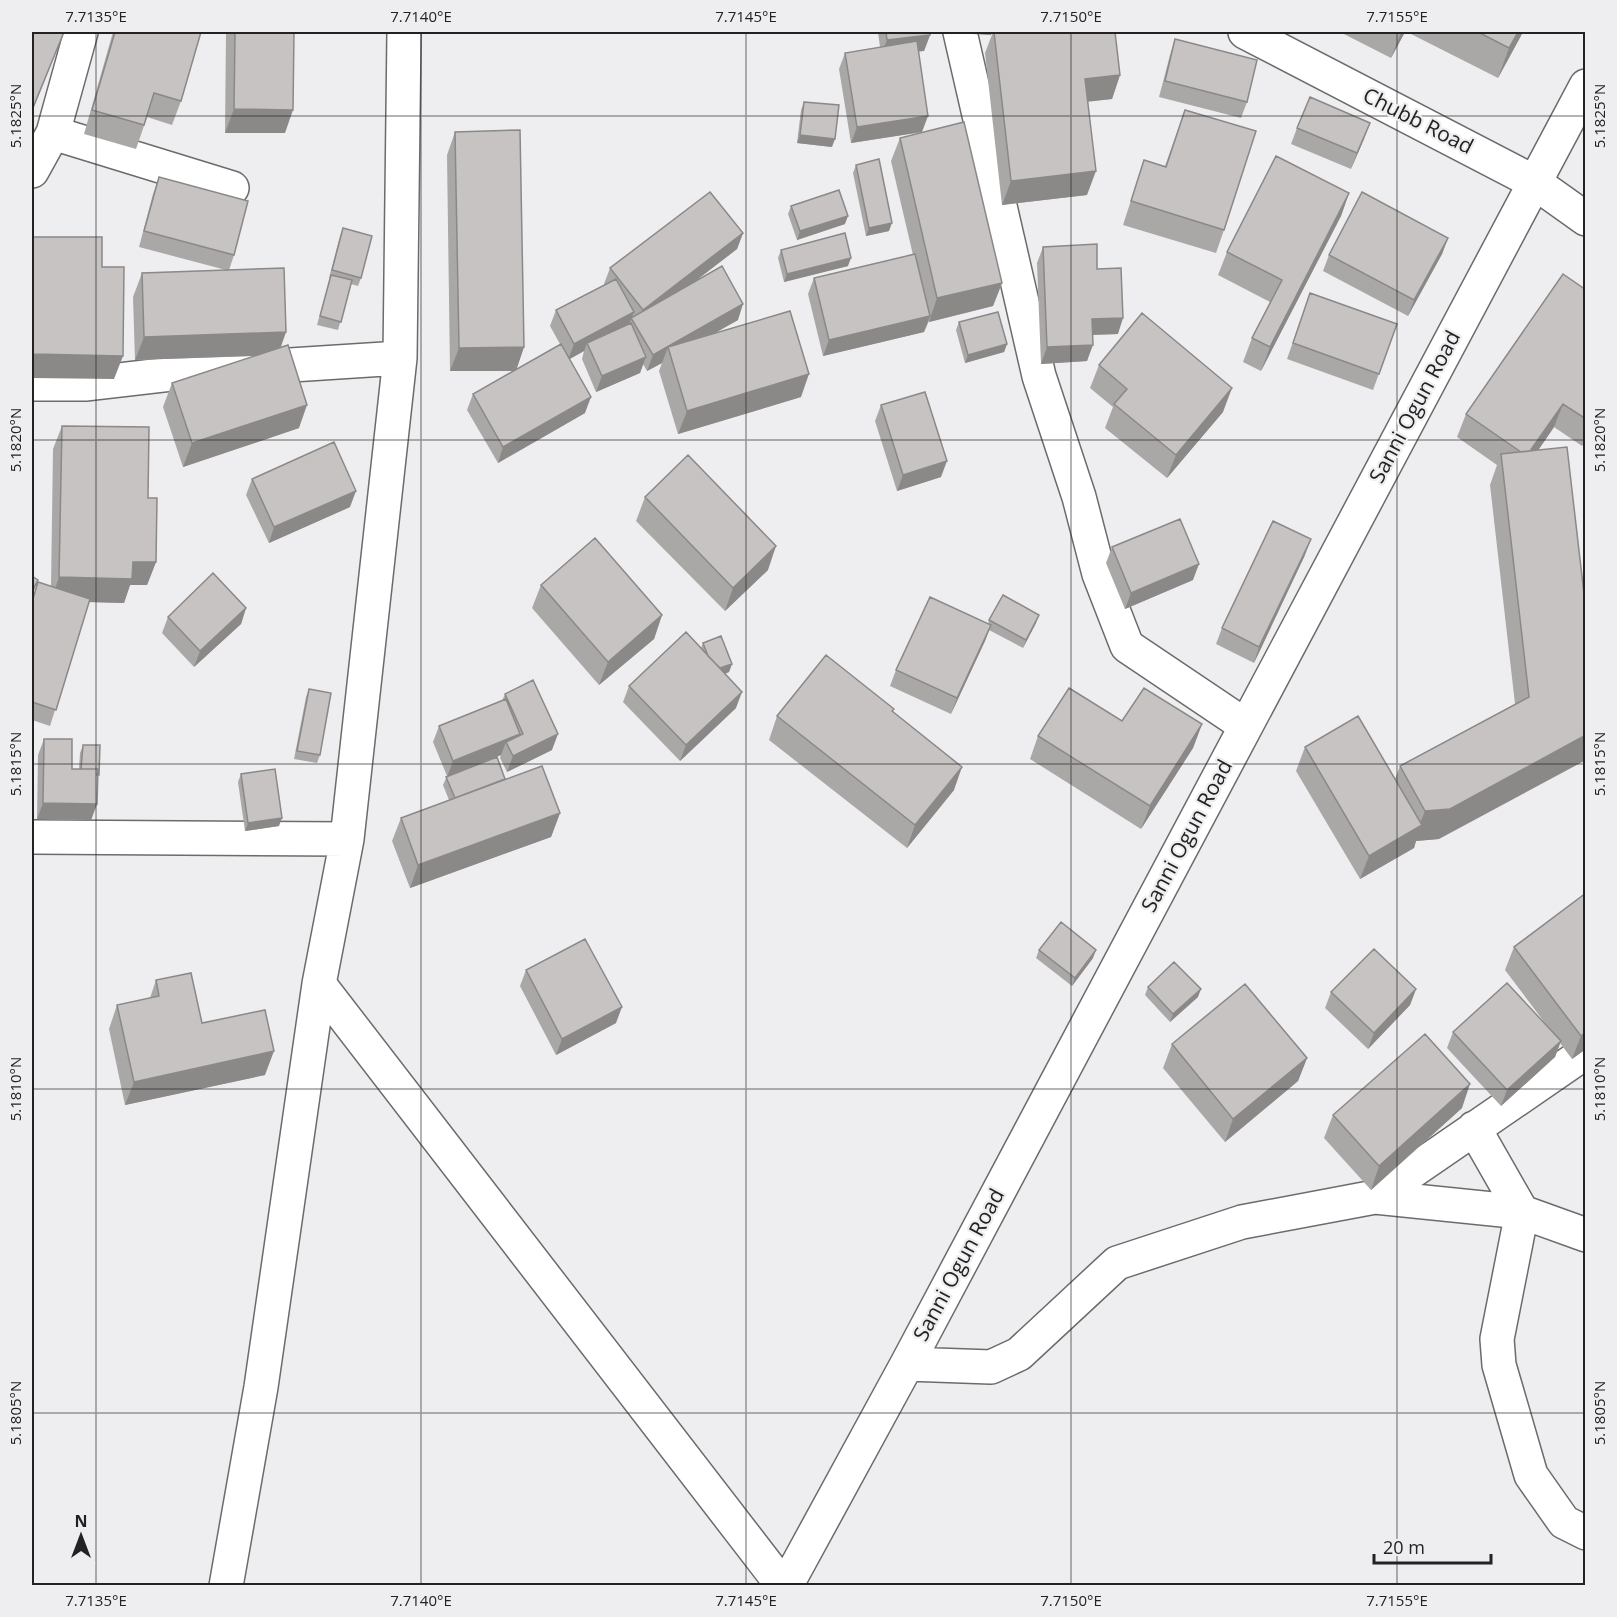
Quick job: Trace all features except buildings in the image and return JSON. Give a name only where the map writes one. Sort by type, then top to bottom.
[{"type":"street","points":[[32,171],[53,132],[81,32]]},
{"type":"street","points":[[226,1586],[261,1387],[319,984],[347,839],[400,358],[404,32]]},
{"type":"street","points":[[960,32],[1039,376],[1079,497],[1099,574],[1127,646],[1246,726]]},
{"type":"street","name":"Chubb Road","points":[[1245,32],[1534,182],[1586,219]]},
{"type":"street","name":"Sanni Ogun Road","points":[[785,1586],[907,1364],[1586,86]]},
{"type":"street","points":[[53,132],[232,188]]},
{"type":"street","points":[[32,384],[84,384],[197,371],[400,358]]},
{"type":"street","points":[[32,837],[347,839]]},
{"type":"street","points":[[319,984],[785,1586]]},
{"type":"street","points":[[1375,1197],[1586,1052]]},
{"type":"street","points":[[1474,1128],[1522,1212],[1497,1339],[1499,1365],[1531,1475],[1564,1522],[1586,1533]]},
{"type":"street","points":[[907,1364],[991,1367],[1019,1354],[1117,1263],[1242,1222],[1375,1197],[1522,1212],[1586,1235]]}]
